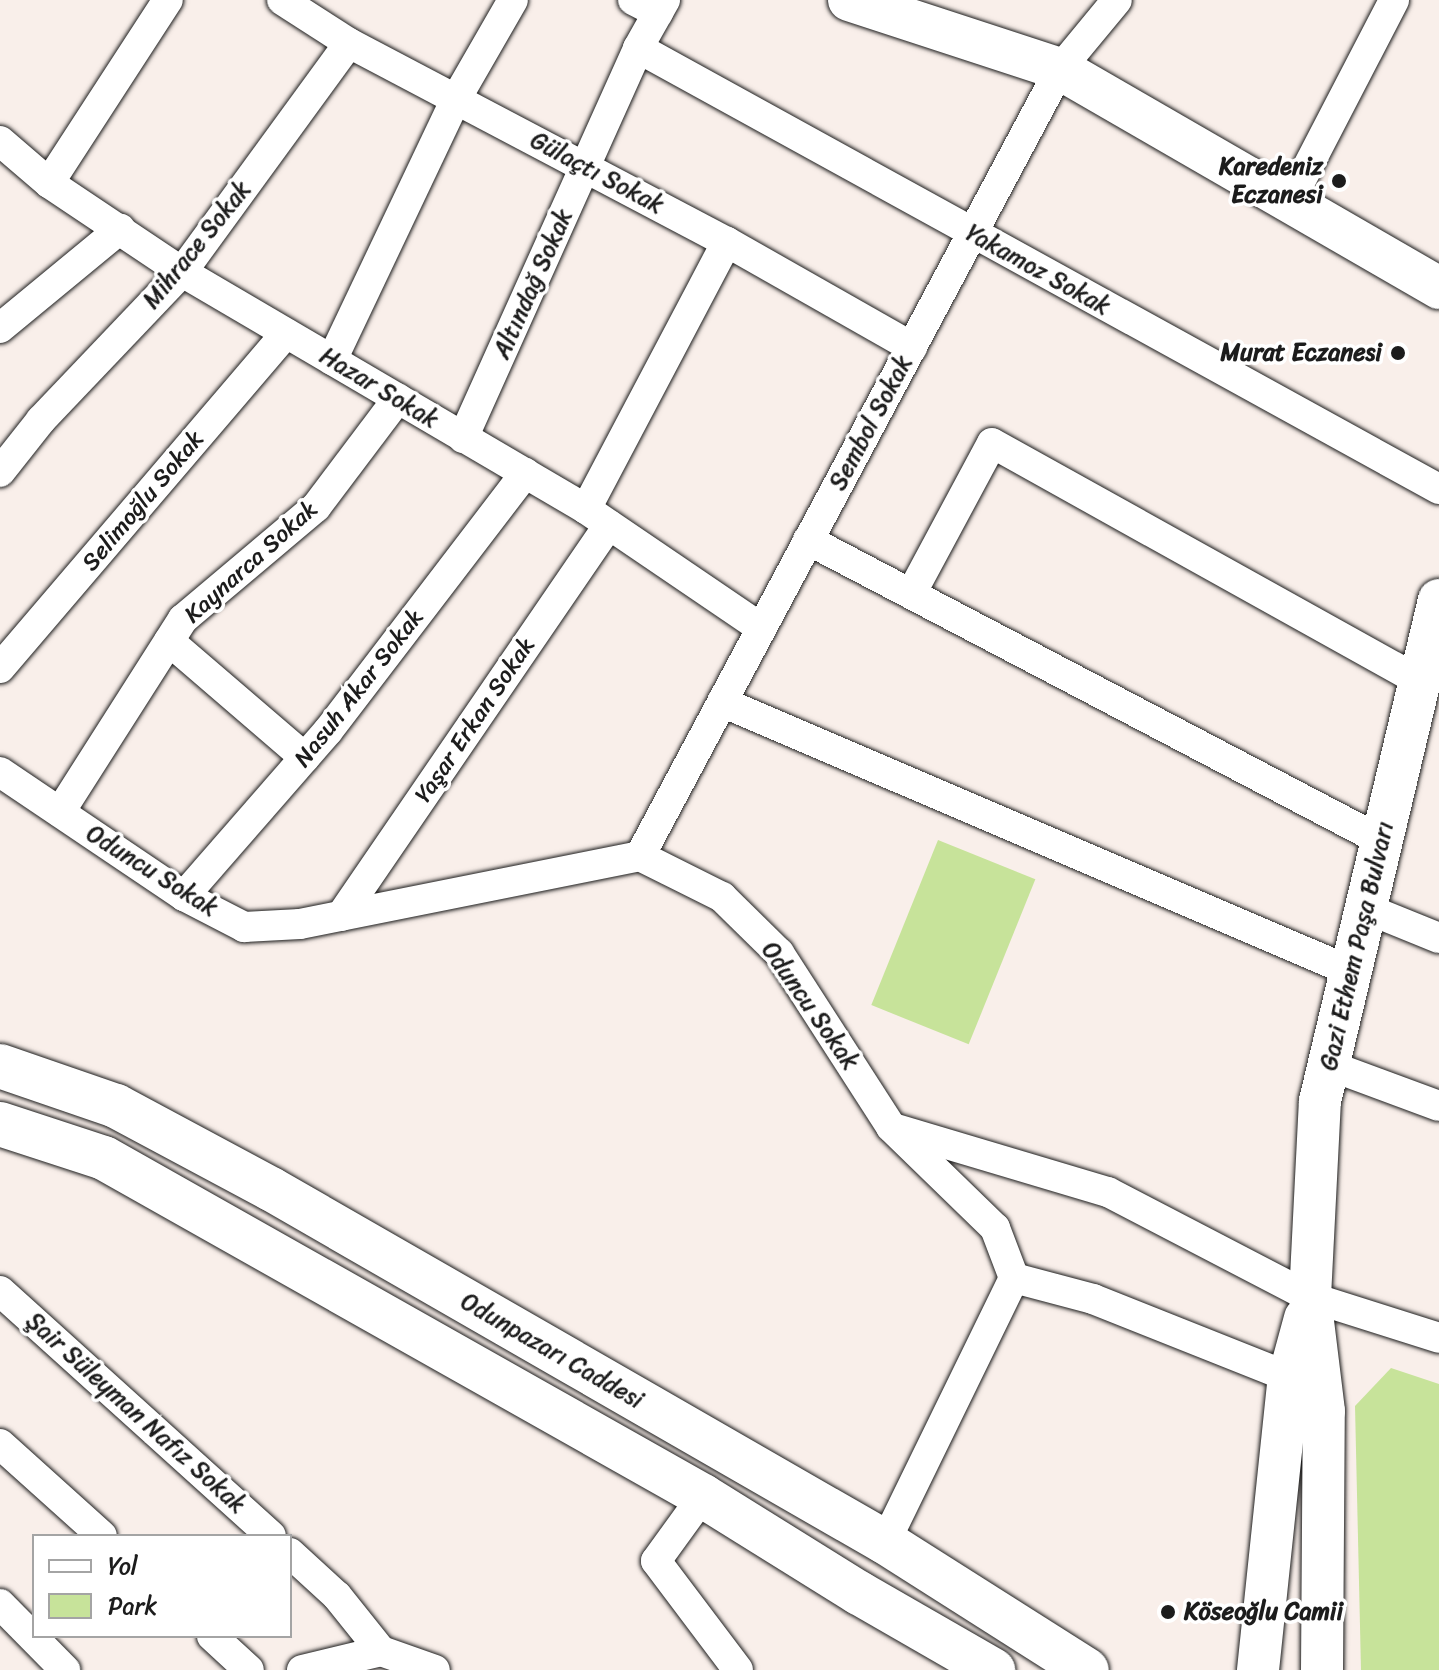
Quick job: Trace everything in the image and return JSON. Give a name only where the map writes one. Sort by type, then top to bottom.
[{"type":"main road","points":[[849,0],[1060,69],[1439,288]]},
{"type":"main road","name":"Gazi Ethem Paşa Bulvarı","points":[[1322,1670],[1324,1411],[1310,1297],[1320,1101],[1439,600]]},
{"type":"main road","name":"Odunpazarı Caddesi","points":[[0,1066],[116,1106],[258,1182],[885,1542],[1087,1670]]},
{"type":"main road","points":[[0,1124],[104,1158],[703,1496],[859,1593],[993,1670]]},
{"type":"main road","name":"Gazi Ethem Paşa Bulvarı","points":[[1258,1670],[1289,1377],[1310,1297]]},
{"type":"street","points":[[49,183],[168,0]]},
{"type":"street","name":"Gülaçtı Sokak","points":[[282,0],[349,43],[727,242],[912,347]]},
{"type":"street","points":[[332,360],[456,99],[513,0]]},
{"type":"street","name":"Sembol Sokak","points":[[640,856],[1060,69],[1117,0]]},
{"type":"street","points":[[1290,201],[1394,0]]},
{"type":"street","name":"Altındağ Sokak","points":[[463,438],[638,48],[652,4]]},
{"type":"street","name":"Mihrace Sokak","points":[[0,472],[41,420],[182,272],[349,43]]},
{"type":"street","name":"Yakamoz Sokak","points":[[638,48],[1439,489]]},
{"type":"street","name":"Hazar Sokak","points":[[4,152],[182,272],[598,517],[761,628]]},
{"type":"street","points":[[0,328],[120,229]]},
{"type":"street","name":"Yaşar Erkan Sokak","points":[[341,916],[598,517],[727,242]]},
{"type":"street","name":"Selimoğlu Sokak","points":[[0,668],[286,333]]},
{"type":"street","name":"Kaynarca Sokak","points":[[60,812],[183,619],[316,507],[398,398]]},
{"type":"street","points":[[911,594],[992,443],[1420,681]]},
{"type":"street","name":"Nasuh Akar Sokak","points":[[184,896],[305,758],[525,473]]},
{"type":"street","points":[[808,540],[1382,841]]},
{"type":"street","points":[[169,641],[305,758]]},
{"type":"street","points":[[722,702],[1350,971]]},
{"type":"street","name":"Oduncu Sokak","points":[[0,772],[184,896],[244,927],[300,924],[640,856],[722,897],[779,953],[891,1127],[995,1228],[1014,1278]]},
{"type":"street","points":[[1365,908],[1439,938]]},
{"type":"street","points":[[1328,1065],[1439,1106]]},
{"type":"street","points":[[891,1127],[1108,1192],[1310,1297],[1439,1338]]},
{"type":"street","points":[[885,1542],[1014,1278],[1093,1299],[1289,1377]]},
{"type":"street","name":"Şair Süleyman Nafız Sokak","points":[[0,1291],[269,1534]]},
{"type":"street","points":[[0,1444],[100,1534]]},
{"type":"street","points":[[703,1496],[656,1561],[738,1670]]},
{"type":"street","points":[[292,1555],[337,1596],[381,1651],[435,1670]]},
{"type":"street","points":[[0,1604],[32,1636]]},
{"type":"street","points":[[33,1638],[65,1670]]},
{"type":"street","points":[[214,1638],[249,1670]]},
{"type":"street","points":[[302,1670],[381,1651]]},
{"type":"green space","points":[[938,840],[1035,879],[969,1044],[871,1005]]},
{"type":"green space","points":[[1391,1368],[1439,1384],[1439,1670],[1361,1670],[1355,1406]]},
{"type":"place","name":"Karedeniz Eczanesi","points":[[1339,181]]},
{"type":"place","name":"Murat Eczanesi","points":[[1398,353]]},
{"type":"place","name":"Köseoğlu Camii","points":[[1168,1612]]}]
